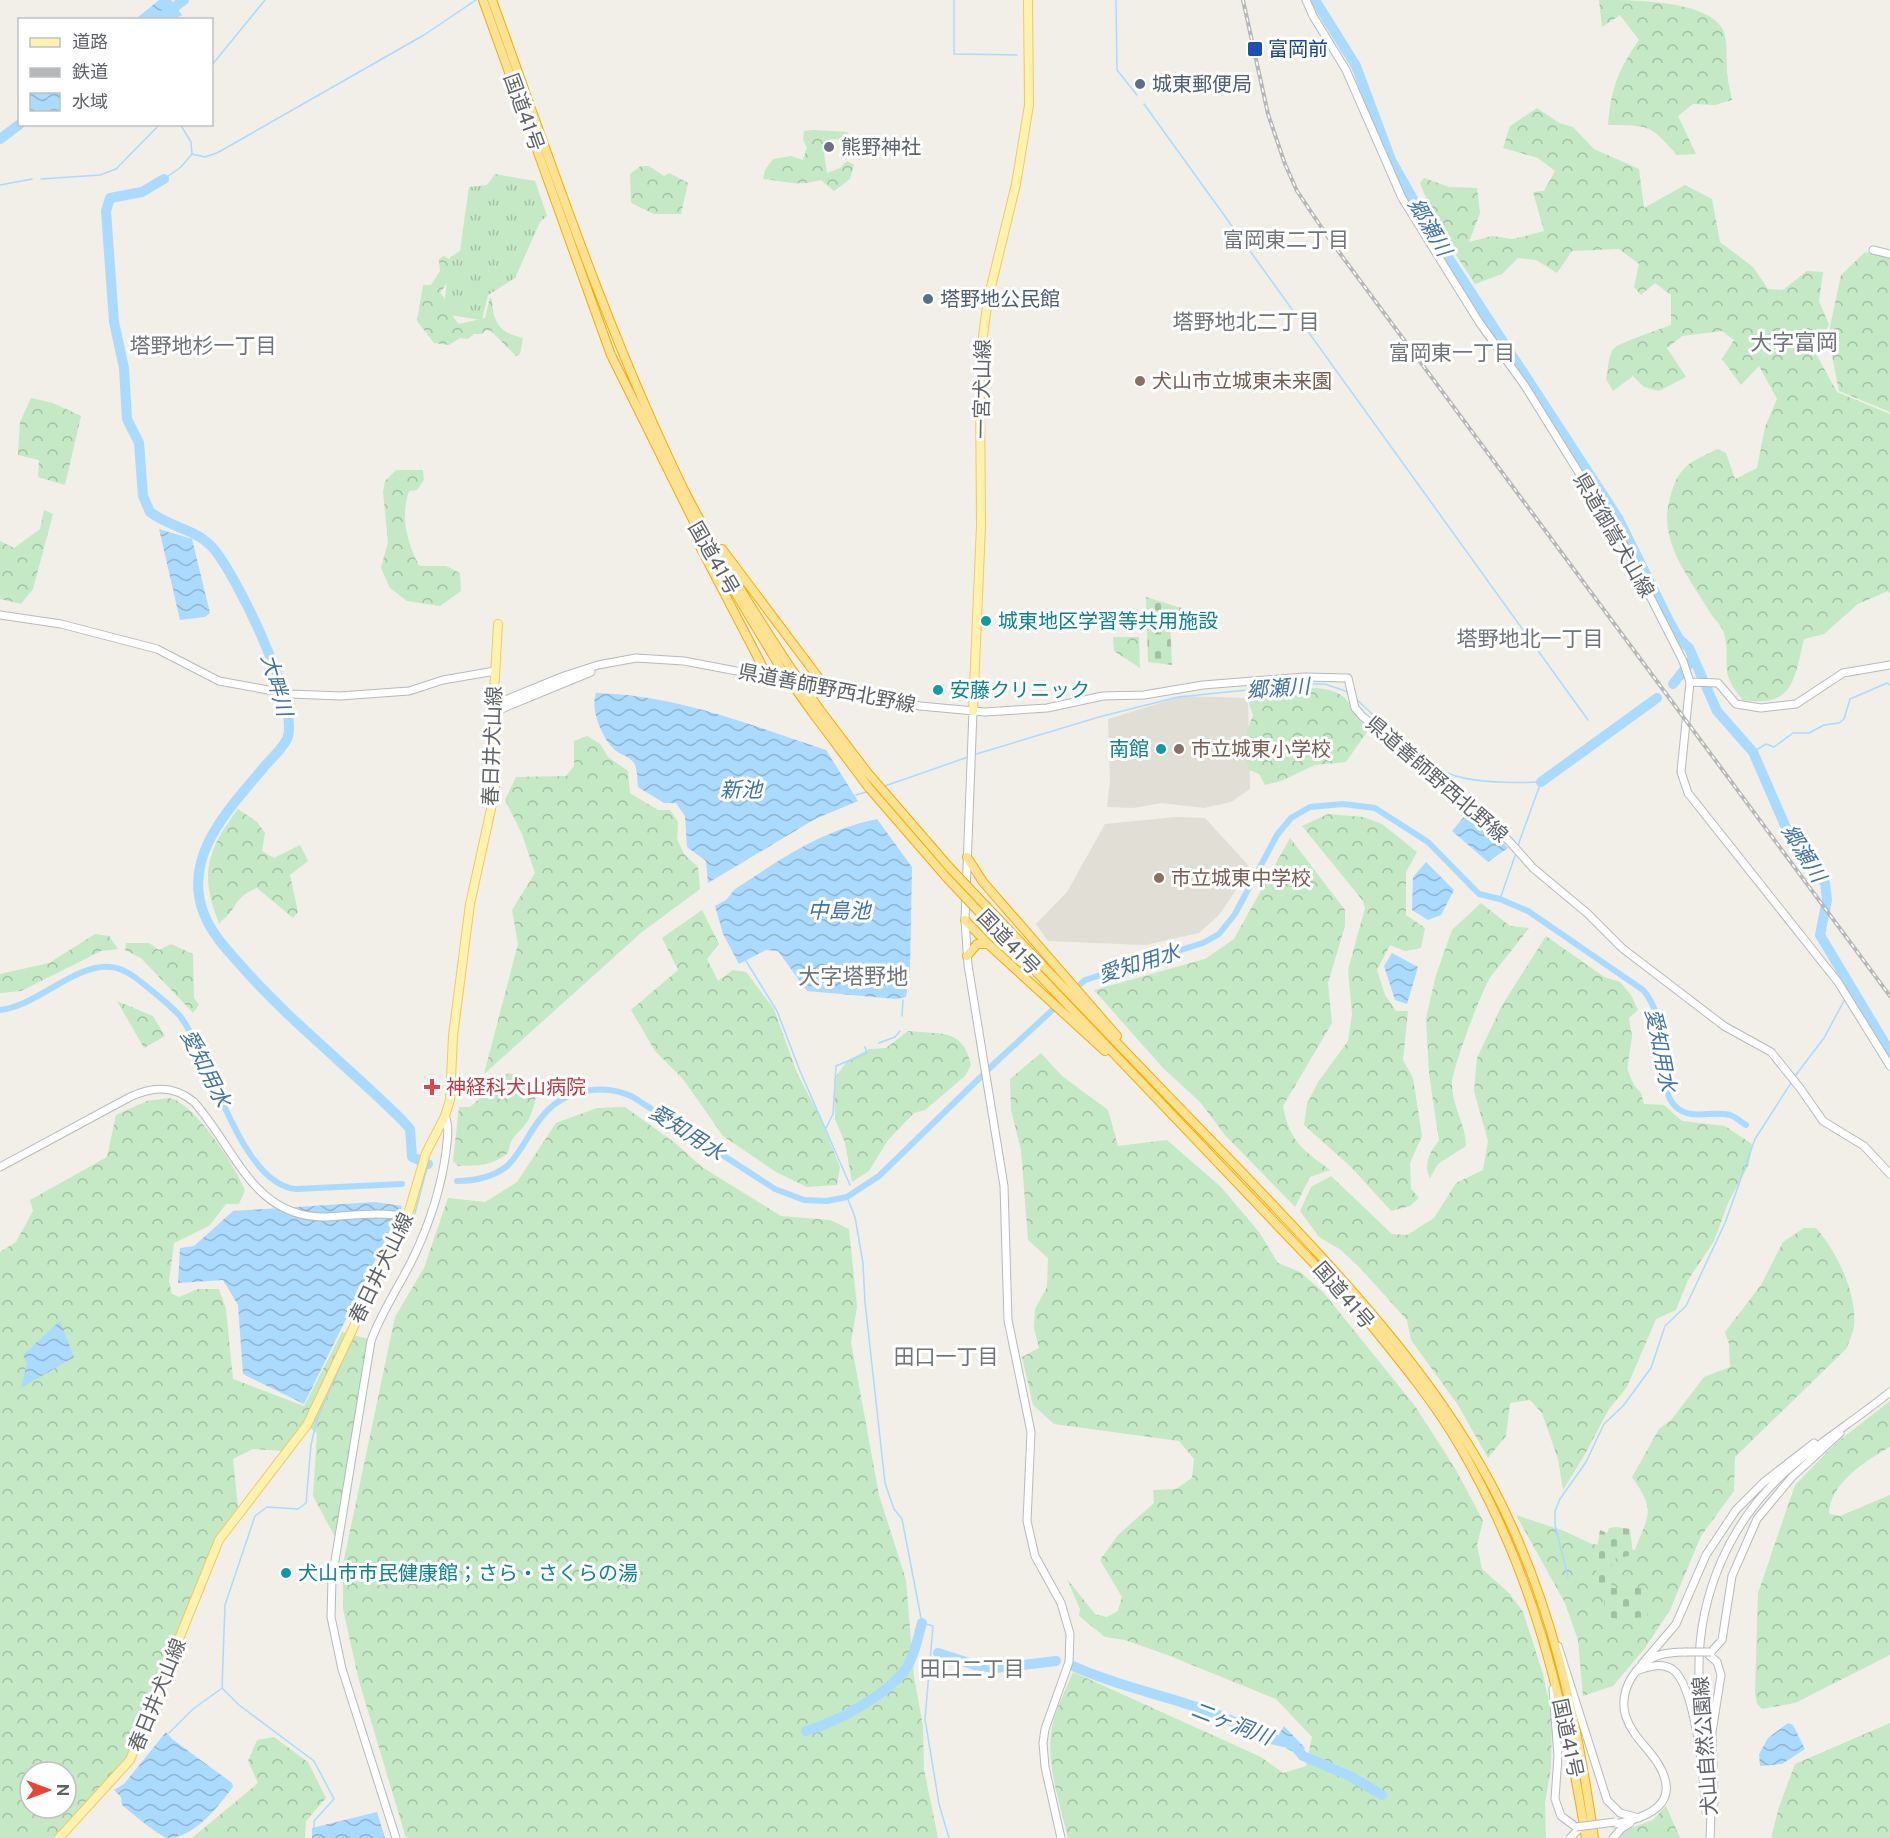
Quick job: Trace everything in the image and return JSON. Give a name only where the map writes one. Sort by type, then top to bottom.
[{"type":"highway","name":"国道41号","points":[[483,0],[612,355],[637,411],[700,534],[783,664],[863,773],[928,851],[947,878],[983,910],[1048,977],[1138,1077],[1305,1251],[1409,1372],[1461,1449],[1497,1517],[1545,1627],[1586,1838]]},
{"type":"highway","name":"国道41号","points":[[492,0],[613,332],[685,490],[783,664]]},
{"type":"highway","points":[[637,411],[645,437],[671,491],[759,665],[768,677]]},
{"type":"highway","points":[[685,490],[746,583],[818,677],[817,686]]},
{"type":"highway","name":"国道41号","points":[[928,851],[950,868],[983,910]]},
{"type":"highway","points":[[967,857],[983,882],[1059,969],[1083,1015]]},
{"type":"highway","points":[[966,883],[973,880],[983,882]]},
{"type":"highway","points":[[965,920],[1039,991],[1083,1015]]},
{"type":"highway","points":[[967,956],[977,945],[988,944]]},
{"type":"highway","name":"国道41号","points":[[1083,1015],[1140,1066],[1363,1301],[1437,1396],[1491,1484],[1518,1541],[1577,1737],[1594,1838]]},
{"type":"main road","name":"一宮犬山線","points":[[973,711],[981,526],[980,388],[983,336],[988,299],[1016,184],[1029,105],[1028,0]]},
{"type":"main road","name":"県道御嵩犬山線","points":[[1306,0],[1324,36],[1346,70],[1402,198],[1479,322],[1525,386],[1625,547],[1683,661],[1690,679],[1681,772],[1688,793],[1844,990],[1890,1066]]},
{"type":"main road","points":[[1873,250],[1890,254]]},
{"type":"main road","points":[[0,615],[60,624],[157,649],[211,678],[290,694],[340,696],[409,691],[443,680],[495,671]]},
{"type":"main road","name":"春日井犬山線","points":[[58,1838],[130,1760],[219,1540],[308,1425],[406,1218],[420,1168],[445,1116],[450,1100],[453,1036],[470,904],[495,791],[494,709],[498,624]]},
{"type":"main road","name":"県道善師野西北野線","points":[[494,709],[591,672],[636,658],[684,660],[920,706],[973,711],[1047,708],[1103,696],[1144,695],[1203,685],[1304,677],[1348,678],[1353,690],[1355,708],[1509,841],[1521,856],[1622,948],[1724,1026],[1771,1052],[1823,1121],[1864,1146],[1890,1174]]},
{"type":"main road","points":[[1690,679],[1699,682],[1718,682],[1736,704],[1775,707],[1803,701],[1843,674],[1890,665]]},
{"type":"main road","points":[[973,711],[973,759],[965,920],[967,956],[1006,1204],[1008,1320],[1031,1432],[1027,1521],[1035,1556],[1061,1603],[1070,1634],[1069,1662],[1045,1729],[1043,1743],[1045,1767],[1061,1838]]},
{"type":"main road","points":[[0,1167],[130,1096],[147,1089],[176,1090],[195,1102],[256,1189],[271,1202],[303,1216],[391,1215],[406,1218]]},
{"type":"main road","points":[[396,1838],[342,1669],[331,1617],[332,1579],[371,1341],[378,1321],[414,1255],[432,1211],[445,1158],[448,1128],[445,1116]]},
{"type":"main road","name":"犬山自然公園線","points":[[1711,1836],[1710,1798],[1699,1674],[1702,1621],[1712,1582],[1734,1536],[1771,1486],[1890,1392]]},
{"type":"main road","points":[[1642,1664],[1676,1624],[1706,1555],[1736,1510],[1779,1470],[1837,1426],[1860,1415]]},
{"type":"main road","points":[[1711,1836],[1715,1794],[1712,1732],[1721,1675],[1717,1662],[1710,1654],[1722,1640],[1732,1576],[1757,1519],[1778,1492],[1847,1424]]},
{"type":"main road","points":[[1545,1627],[1564,1659],[1590,1752],[1607,1800],[1620,1813],[1641,1818]]},
{"type":"main road","points":[[1545,1627],[1557,1730],[1555,1799],[1561,1816],[1578,1828],[1570,1838]]},
{"type":"main road","name":"犬山自然公園線","points":[[1578,1828],[1641,1818],[1660,1807],[1665,1796],[1666,1785],[1657,1762],[1633,1733],[1626,1718],[1625,1690],[1642,1664],[1664,1653],[1710,1654]]},
{"type":"main road","points":[[1635,1672],[1653,1666],[1666,1667],[1684,1682],[1697,1741],[1711,1836]]},
{"type":"main road","points":[[1613,1838],[1622,1828],[1641,1818]]},
{"type":"shaded area","name":"市立城東小学校","points":[[1183,696],[1248,698],[1250,789],[1231,802],[1204,808],[1161,803],[1134,808],[1107,807],[1110,780],[1108,719]]},
{"type":"shaded area","name":"市立城東中学校","points":[[1175,817],[1205,818],[1248,865],[1234,893],[1219,915],[1199,933],[1145,945],[1048,941],[1036,924],[1067,892],[1105,824]]},
{"type":"green space","points":[[1599,0],[1631,0],[1688,8],[1717,21],[1724,32],[1727,73],[1732,100],[1715,105],[1693,104],[1678,116],[1696,154],[1677,155],[1660,137],[1647,128],[1608,125],[1617,80],[1639,40],[1620,15],[1602,27]]},
{"type":"green space","points":[[1537,108],[1559,123],[1573,127],[1594,149],[1639,169],[1644,208],[1685,185],[1712,199],[1720,242],[1753,267],[1768,289],[1783,290],[1807,271],[1823,272],[1819,301],[1829,325],[1815,352],[1837,392],[1890,414],[1890,593],[1888,591],[1858,604],[1824,634],[1804,639],[1794,678],[1789,688],[1782,695],[1773,699],[1743,700],[1730,682],[1723,630],[1678,559],[1668,529],[1667,514],[1673,488],[1681,472],[1699,458],[1718,449],[1726,453],[1735,479],[1757,468],[1765,427],[1777,399],[1759,366],[1741,385],[1722,359],[1734,340],[1722,331],[1682,336],[1667,348],[1686,377],[1659,391],[1644,387],[1633,376],[1613,391],[1606,379],[1612,351],[1629,341],[1671,325],[1671,295],[1655,283],[1641,295],[1634,287],[1639,264],[1619,249],[1572,251],[1557,273],[1536,260],[1518,258],[1502,274],[1475,284],[1439,229],[1420,183],[1424,178],[1449,187],[1477,188],[1480,213],[1469,242],[1492,236],[1513,239],[1544,231],[1533,192],[1544,191],[1555,171],[1538,158],[1503,148],[1510,126]]},
{"type":"green space","points":[[804,131],[848,132],[849,140],[830,139],[824,153],[827,173],[840,168],[847,161],[854,165],[850,179],[834,191],[821,180],[798,183],[763,179],[765,170],[773,159],[791,156],[803,160],[807,147],[803,140]]},
{"type":"green space","points":[[641,166],[649,166],[664,176],[669,173],[688,183],[681,214],[654,214],[631,203],[630,174]]},
{"type":"green space","points":[[495,174],[535,181],[547,216],[540,222],[515,278],[488,295],[482,320],[443,314],[450,257],[460,251],[469,187],[487,185]]},
{"type":"green space","points":[[1865,252],[1890,257],[1890,412],[1839,391],[1828,336],[1841,275]]},
{"type":"green space","points":[[444,256],[451,260],[451,277],[440,293],[446,300],[453,317],[459,324],[485,318],[490,297],[496,321],[500,326],[509,333],[523,338],[520,354],[516,356],[491,331],[486,330],[468,339],[460,338],[449,345],[434,343],[417,321],[423,285],[431,285],[440,271],[439,259]]},
{"type":"green space","points":[[31,398],[53,403],[81,416],[65,485],[38,477],[39,460],[18,455],[20,422]]},
{"type":"green space","points":[[396,470],[423,470],[424,480],[417,490],[409,491],[405,511],[408,539],[419,566],[446,566],[460,573],[461,591],[440,606],[407,601],[390,588],[381,568],[388,542],[383,492],[385,481]]},
{"type":"green space","points":[[44,510],[53,514],[33,589],[21,604],[0,599],[0,541],[14,548],[40,529]]},
{"type":"green space","points":[[1146,597],[1191,611],[1190,619],[1170,619],[1172,665],[1148,662]]},
{"type":"green space","points":[[1113,637],[1139,637],[1140,668],[1114,651]]},
{"type":"green space","points":[[1298,687],[1325,689],[1338,693],[1344,697],[1369,729],[1346,762],[1315,765],[1281,781],[1265,785],[1259,774],[1249,770],[1246,760],[1247,731],[1253,715],[1246,695]]},
{"type":"green space","points":[[587,736],[600,744],[608,757],[628,771],[630,793],[658,810],[670,810],[678,822],[677,839],[684,854],[698,867],[700,889],[642,932],[484,1074],[518,944],[512,910],[535,873],[522,834],[505,800],[516,777],[566,776],[574,766],[574,741]]},
{"type":"green space","points":[[238,809],[257,822],[265,833],[262,851],[274,858],[300,845],[308,861],[290,875],[298,912],[293,918],[257,888],[239,899],[230,913],[219,923],[209,890],[209,863],[219,837]]},
{"type":"green space","points":[[1328,814],[1363,817],[1382,824],[1417,852],[1406,872],[1406,915],[1425,928],[1421,948],[1405,951],[1390,945],[1377,970],[1385,995],[1396,1011],[1408,1011],[1403,1060],[1413,1078],[1422,1136],[1410,1163],[1411,1189],[1419,1198],[1410,1206],[1391,1211],[1351,1167],[1304,1125],[1307,1104],[1318,1082],[1348,1041],[1352,1014],[1348,970],[1365,908],[1363,901],[1302,826]]},
{"type":"green space","points":[[1290,838],[1345,910],[1345,926],[1328,983],[1332,1023],[1283,1106],[1293,1136],[1305,1150],[1330,1170],[1310,1177],[1295,1207],[1225,1135],[1200,1102],[1163,1068],[1094,990],[1205,959],[1234,939]]},
{"type":"green space","points":[[1481,903],[1510,926],[1529,928],[1488,982],[1475,1010],[1453,1075],[1452,1091],[1464,1130],[1466,1146],[1438,1164],[1430,1178],[1427,1168],[1428,1158],[1439,1141],[1429,1073],[1426,1018],[1436,975],[1452,930]]},
{"type":"green space","points":[[702,910],[719,944],[707,959],[718,981],[733,970],[746,972],[774,1009],[797,1073],[820,1117],[840,1167],[837,1185],[807,1187],[776,1172],[723,1136],[683,1079],[655,1051],[631,1010],[678,970],[662,938]]},
{"type":"green space","points":[[95,934],[109,936],[118,949],[101,951],[21,991],[0,993],[0,974],[49,963]]},
{"type":"green space","points":[[1546,936],[1604,977],[1620,982],[1631,995],[1638,1010],[1629,1018],[1632,1037],[1627,1069],[1634,1085],[1641,1093],[1644,1104],[1664,1105],[1682,1121],[1725,1126],[1752,1144],[1749,1164],[1728,1203],[1714,1241],[1688,1280],[1676,1310],[1656,1319],[1627,1387],[1609,1409],[1563,1490],[1558,1459],[1542,1413],[1530,1400],[1510,1403],[1506,1436],[1488,1458],[1458,1405],[1411,1340],[1407,1320],[1341,1250],[1319,1237],[1300,1211],[1311,1187],[1331,1176],[1392,1234],[1407,1235],[1434,1218],[1456,1183],[1483,1170],[1488,1141],[1474,1091],[1477,1058],[1501,1007]]},
{"type":"green space","points":[[126,943],[149,943],[159,950],[171,944],[193,954],[194,998],[199,1005],[193,1013],[141,958],[125,950]]},
{"type":"green space","points":[[117,1001],[153,1016],[165,1036],[144,1048]]},
{"type":"green space","points":[[908,1031],[940,1033],[956,1039],[962,1044],[971,1065],[965,1076],[925,1110],[914,1113],[888,1140],[869,1171],[852,1182],[845,1143],[835,1119],[834,1079],[847,1061],[869,1049],[886,1048]]},
{"type":"green space","points":[[1041,1053],[1062,1076],[1108,1110],[1118,1146],[1167,1140],[1221,1187],[1259,1232],[1278,1263],[1300,1272],[1323,1292],[1415,1406],[1456,1470],[1483,1521],[1477,1545],[1482,1569],[1509,1593],[1523,1612],[1543,1674],[1552,1717],[1551,1768],[1545,1803],[1546,1838],[1068,1838],[1053,1777],[1050,1746],[1055,1715],[1073,1672],[1261,1757],[1283,1773],[1306,1766],[1312,1737],[1276,1699],[1170,1656],[1125,1640],[1105,1637],[1079,1616],[1080,1609],[1067,1579],[1095,1614],[1107,1617],[1118,1611],[1122,1597],[1100,1560],[1118,1535],[1154,1503],[1153,1490],[1176,1489],[1192,1478],[1194,1459],[1179,1441],[1054,1424],[1033,1405],[1022,1357],[1039,1348],[1034,1328],[1035,1309],[1047,1287],[1048,1258],[1028,1240],[1021,1150],[1011,1110],[1010,1079]]},
{"type":"green space","points":[[508,1073],[521,1076],[537,1090],[529,1118],[513,1138],[508,1153],[501,1158],[484,1164],[458,1166],[453,1161],[459,1107],[470,1107]]},
{"type":"green space","points":[[169,1098],[179,1102],[202,1123],[213,1137],[233,1166],[245,1190],[239,1204],[226,1204],[209,1226],[174,1243],[169,1281],[172,1294],[179,1297],[198,1289],[219,1289],[226,1309],[233,1379],[304,1406],[342,1332],[368,1339],[335,1537],[313,1496],[317,1433],[304,1424],[283,1451],[253,1449],[233,1459],[238,1507],[214,1540],[125,1763],[78,1812],[78,1760],[18,1760],[18,1820],[70,1820],[53,1838],[0,1838],[0,1252],[16,1242],[33,1211],[30,1200],[107,1157],[116,1115],[147,1101]]},
{"type":"green space","points":[[625,1107],[675,1143],[702,1167],[781,1216],[830,1220],[849,1229],[857,1307],[851,1342],[879,1495],[906,1580],[914,1677],[923,1726],[924,1769],[938,1838],[406,1838],[359,1681],[343,1609],[343,1564],[395,1317],[424,1268],[448,1198],[485,1202],[517,1182],[556,1123],[597,1108]]},
{"type":"green space","points":[[1804,1228],[1816,1228],[1824,1238],[1838,1261],[1849,1287],[1854,1326],[1847,1348],[1735,1457],[1734,1491],[1701,1536],[1670,1610],[1645,1648],[1613,1686],[1583,1696],[1578,1640],[1565,1603],[1516,1515],[1564,1531],[1592,1544],[1635,1550],[1648,1512],[1645,1498],[1632,1477],[1659,1429],[1672,1419],[1704,1377],[1730,1367],[1729,1344],[1725,1332],[1761,1285],[1783,1242]]},
{"type":"green space","points":[[1890,1401],[1890,1447],[1850,1474],[1835,1493],[1829,1514],[1840,1516],[1890,1495],[1890,1655],[1795,1703],[1762,1709],[1757,1704],[1755,1693],[1758,1593],[1795,1485],[1836,1443]]},
{"type":"green space","points":[[1609,1528],[1630,1529],[1633,1555],[1613,1559],[1610,1571],[1612,1588],[1647,1588],[1647,1617],[1617,1619],[1605,1616],[1604,1592],[1599,1588],[1595,1561],[1600,1530],[1607,1533]]},
{"type":"green space","points":[[1890,1723],[1890,1838],[1771,1838],[1779,1807],[1795,1764]]},
{"type":"green space","points":[[274,1737],[308,1762],[326,1798],[306,1821],[305,1838],[192,1838],[258,1783],[248,1761],[257,1740]]},
{"type":"green space","points":[[1666,1806],[1680,1838],[1618,1838],[1625,1830],[1653,1820]]},
{"type":"water","points":[[159,0],[171,0],[182,15],[177,18],[137,18]]},
{"type":"water","points":[[159,529],[192,539],[210,613],[205,617],[180,620]]},
{"type":"water","name":"新池","points":[[596,693],[656,699],[685,705],[826,750],[858,801],[815,819],[708,883],[706,861],[687,847],[685,816],[676,803],[664,803],[638,787],[634,763],[610,745],[598,723],[595,707]]},
{"type":"water","points":[[1467,813],[1493,832],[1508,848],[1488,862],[1452,831]]},
{"type":"water","name":"中島池","points":[[877,819],[912,867],[910,970],[906,997],[896,999],[807,991],[778,951],[766,950],[739,964],[723,934],[715,906],[726,900],[735,889],[803,847],[838,831]]},
{"type":"water","points":[[1426,862],[1454,890],[1441,915],[1428,920],[1412,910],[1413,877]]},
{"type":"water","points":[[1392,953],[1418,967],[1407,1004],[1395,1000],[1384,966]]},
{"type":"water","points":[[375,1202],[402,1206],[304,1404],[243,1374],[238,1305],[223,1280],[178,1283],[180,1248],[194,1246],[233,1211]]},
{"type":"water","points":[[60,1321],[74,1357],[21,1388],[27,1363],[23,1355]]},
{"type":"water","points":[[1788,1723],[1793,1725],[1805,1749],[1782,1764],[1760,1766],[1759,1754],[1768,1738]]},
{"type":"water","points":[[1284,1726],[1305,1748],[1301,1755],[1287,1749],[1277,1738]]},
{"type":"water","points":[[166,1732],[172,1739],[232,1783],[233,1787],[197,1827],[178,1837],[168,1838],[122,1805],[121,1797],[114,1790],[124,1784]]},
{"type":"water","points":[[377,1812],[385,1838],[312,1838],[312,1828]]},
{"type":"waterway","points":[[160,18],[184,0]]},
{"type":"waterway","points":[[213,64],[265,0]]},
{"type":"waterway","points":[[192,154],[205,157],[217,153],[424,35],[476,0]]},
{"type":"waterway","points":[[954,0],[954,54],[1017,55]]},
{"type":"waterway","points":[[1116,0],[1117,70],[1137,95]]},
{"type":"waterway","name":"郷瀬川","points":[[1315,0],[1356,66],[1391,160],[1431,231],[1618,518],[1669,621],[1679,639],[1689,648],[1717,711],[1753,752],[1787,830],[1825,883],[1827,900],[1820,935],[1890,1052]]},
{"type":"waterway","points":[[1144,104],[1588,720]]},
{"type":"waterway","points":[[0,139],[18,126]]},
{"type":"waterway","points":[[41,179],[100,175],[116,169],[158,126]]},
{"type":"waterway","points":[[164,179],[181,167],[192,154],[191,142],[181,126]]},
{"type":"waterway","points":[[0,185],[32,179]]},
{"type":"waterway","name":"大畔川","points":[[164,179],[142,192],[110,198],[106,211],[114,322],[124,368],[127,419],[139,443],[143,496],[150,512],[206,541],[223,561],[264,641],[285,700],[289,723],[285,743],[224,816],[204,853],[199,872],[199,893],[204,914],[222,943],[263,989],[402,1120],[410,1129],[412,1157],[428,1164]]},
{"type":"waterway","name":"郷瀬川","points":[[1673,684],[1692,660]]},
{"type":"waterway","points":[[1753,752],[1766,744],[1774,747],[1793,733],[1809,733],[1824,725],[1839,723],[1844,719],[1850,699],[1887,683],[1890,685]]},
{"type":"waterway","name":"郷瀬川","points":[[973,755],[1099,717],[1178,697],[1306,684],[1325,684],[1348,692]]},
{"type":"waterway","name":"郷瀬川","points":[[1541,782],[1657,698]]},
{"type":"waterway","name":"郷瀬川","points":[[1356,699],[1410,749],[1445,772],[1479,780],[1541,782],[1517,848]]},
{"type":"waterway","name":"郷瀬川","points":[[885,786],[968,757]]},
{"type":"waterway","name":"郷瀬川","points":[[856,795],[866,792]]},
{"type":"waterway","name":"愛知用水","points":[[457,1181],[483,1178],[506,1167],[541,1118],[560,1101],[583,1091],[608,1090],[633,1097],[775,1189],[804,1200],[827,1201],[847,1197],[879,1176],[996,1062],[1085,980],[1203,943],[1219,934],[1235,914],[1277,835],[1291,818],[1310,807],[1343,804],[1375,808],[1428,842],[1479,894],[1500,899],[1528,911],[1643,990],[1658,1019],[1665,1085],[1669,1098],[1682,1111],[1695,1114],[1730,1115],[1746,1125]]},
{"type":"waterway","points":[[1500,899],[1516,853]]},
{"type":"waterway","points":[[746,961],[777,1011],[800,1071],[850,1185]]},
{"type":"waterway","name":"愛知用水","points":[[0,1010],[28,1001],[83,972],[110,967],[125,971],[180,1016],[192,1035],[243,1143],[259,1166],[276,1182],[296,1189],[402,1184]]},
{"type":"waterway","name":"郷瀬川","points":[[1849,994],[1853,990]]},
{"type":"waterway","points":[[1795,1076],[1824,1038],[1846,997]]},
{"type":"waterway","points":[[902,1016],[903,1000]]},
{"type":"waterway","points":[[879,1043],[895,1037],[900,1031]]},
{"type":"waterway","points":[[826,1128],[833,1114],[836,1066],[867,1053],[865,1047]]},
{"type":"waterway","points":[[1568,1577],[1555,1525],[1555,1511],[1560,1499],[1586,1462],[1604,1424],[1623,1406],[1651,1368],[1665,1326],[1686,1306],[1725,1223],[1755,1139],[1791,1083]]},
{"type":"waterway","points":[[378,1285],[415,1213],[428,1164]]},
{"type":"waterway","points":[[847,1197],[855,1217],[863,1263],[865,1302],[885,1483],[894,1509],[902,1519],[922,1623],[933,1626],[925,1719],[939,1804],[949,1838]]},
{"type":"waterway","points":[[314,1829],[314,1821],[334,1799],[314,1761],[239,1705],[222,1688],[225,1605],[255,1516],[267,1507],[298,1509],[306,1503],[311,1445],[317,1419],[360,1322]]},
{"type":"waterway","points":[[806,1731],[861,1706],[899,1677],[912,1657],[922,1623]]},
{"type":"waterway","name":"二ヶ洞川","points":[[938,1653],[975,1665],[996,1668],[1056,1661]]},
{"type":"waterway","name":"二ヶ洞川","points":[[1073,1666],[1108,1680],[1216,1714],[1272,1739],[1292,1743],[1303,1756],[1350,1776],[1382,1795]]},
{"type":"waterway","points":[[169,1733],[193,1709],[221,1689]]},
{"type":"railway","points":[[1243,0],[1268,114],[1297,191],[1330,240],[1890,996]]},
{"type":"place","name":"富岡前","points":[[1255,49]]},
{"type":"place","name":"城東郵便局","points":[[1140,84]]},
{"type":"place","name":"熊野神社","points":[[829,147]]},
{"type":"place","name":"塔野地公民館","points":[[928,299]]},
{"type":"place","name":"犬山市立城東未来園","points":[[1140,381]]},
{"type":"place","name":"城東地区学習等共用施設","points":[[986,621]]},
{"type":"place","name":"安藤クリニック","points":[[938,690]]},
{"type":"place","name":"南館","points":[[1161,749]]},
{"type":"place","name":"市立城東小学校","points":[[1179,749]]},
{"type":"place","name":"市立城東中学校","points":[[1159,878]]},
{"type":"place","name":"神経科犬山病院","points":[[432,1087]]},
{"type":"place","name":"犬山市市民健康館；さら・さくらの湯","points":[[286,1573]]},
{"type":"district","name":"富岡東二丁目","points":[[1286,239]]},
{"type":"district","name":"塔野地北二丁目","points":[[1246,321]]},
{"type":"district","name":"大字富岡","points":[[1794,342]]},
{"type":"district","name":"塔野地杉一丁目","points":[[203,345]]},
{"type":"district","name":"富岡東一丁目","points":[[1452,352]]},
{"type":"district","name":"塔野地北一丁目","points":[[1530,638]]},
{"type":"district","name":"大字塔野地","points":[[853,976]]},
{"type":"district","name":"田口一丁目","points":[[946,1356]]},
{"type":"district","name":"田口二丁目","points":[[972,1668]]}]
